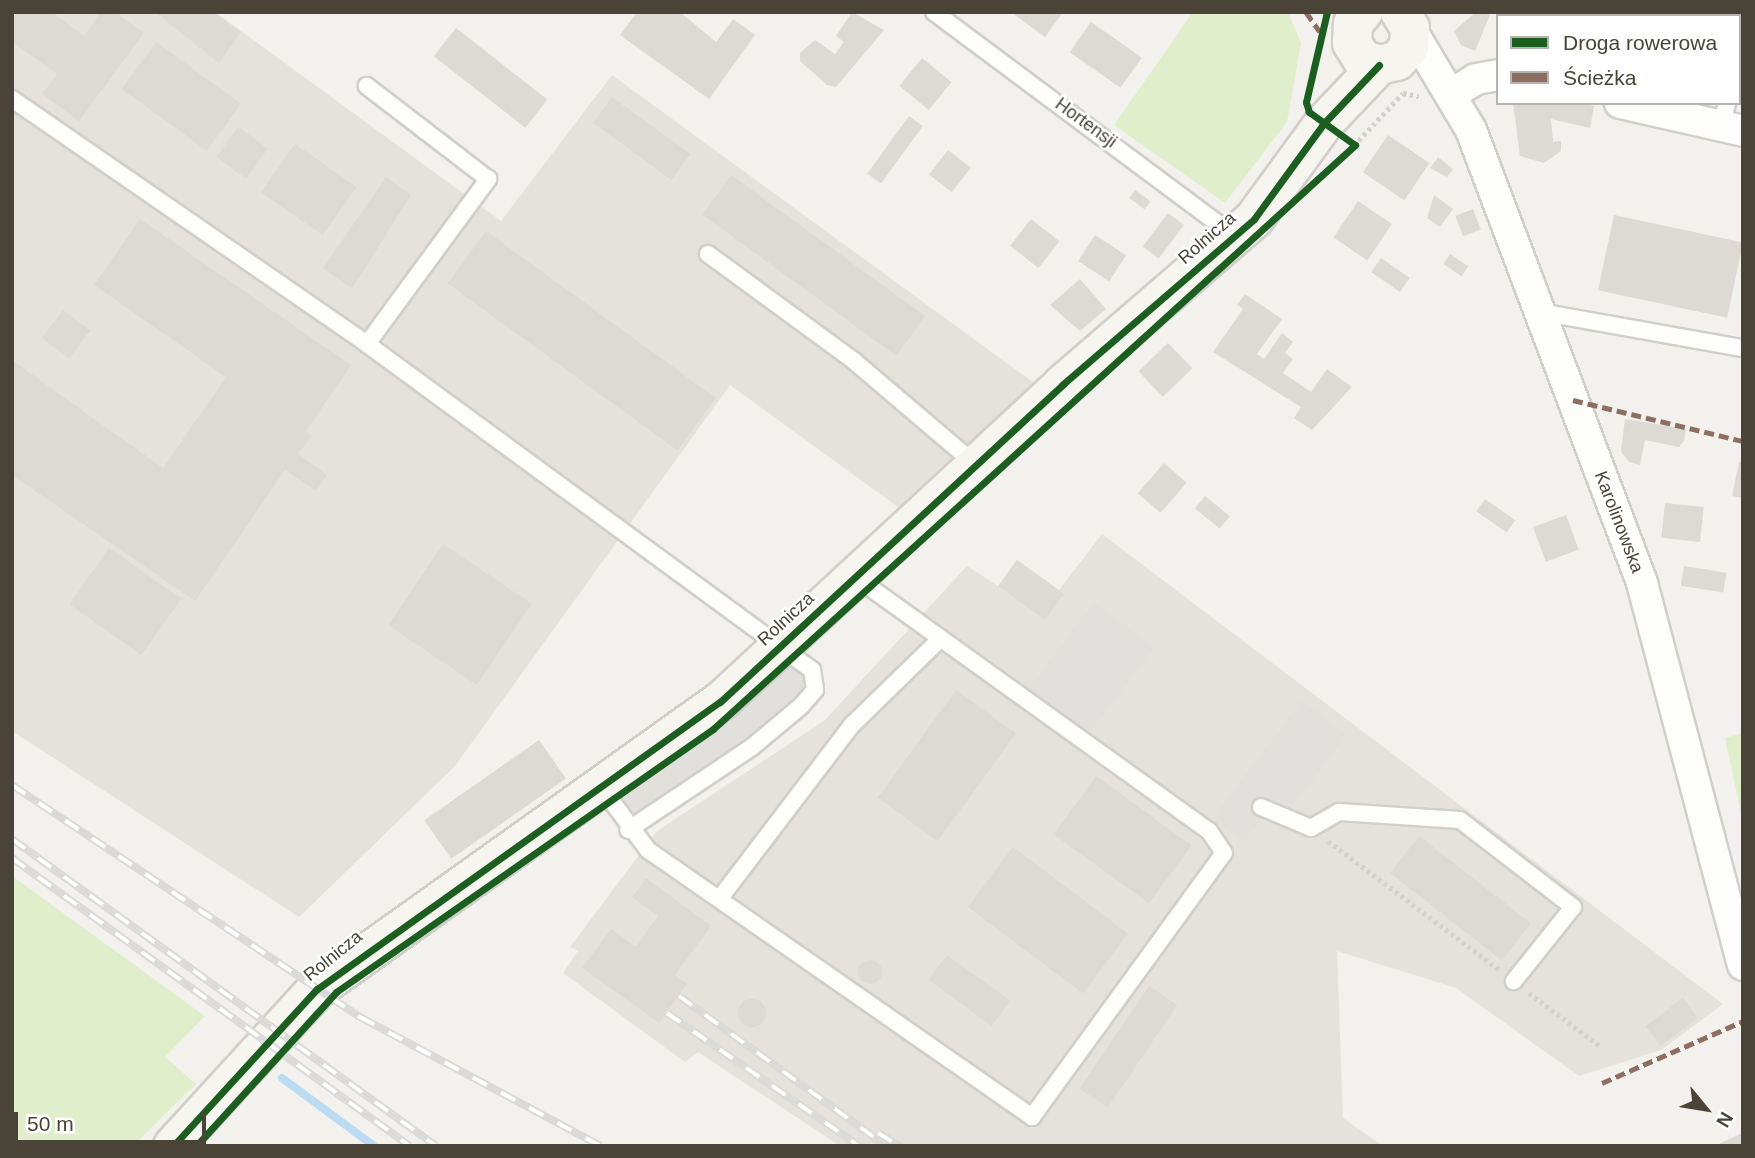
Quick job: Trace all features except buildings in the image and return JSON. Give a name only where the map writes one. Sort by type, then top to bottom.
[{"type":"street","name":"Rolnicza","points":[[173,1146],[317,989],[705,715],[976,465],[1235,236],[1276,193],[1324,123],[1366,36],[1404,55],[1403,16]]},
{"type":"street","name":"Karolinowska","points":[[1403,16],[1452,94],[1540,313],[1642,583],[1743,965]]},
{"type":"street","points":[[1366,36],[1452,94],[1476,79],[1496,75]]},
{"type":"street","points":[[1633,105],[1731,120]]},
{"type":"lane","name":"Hortensji","points":[[934,12],[1235,236]]},
{"type":"lane","points":[[367,86],[488,179],[367,344]]},
{"type":"lane","points":[[12,99],[367,344],[781,645],[818,677],[816,690],[752,747],[628,830]]},
{"type":"lane","points":[[708,254],[854,361],[976,465]]},
{"type":"lane","points":[[1540,313],[1743,348]]},
{"type":"lane","points":[[601,787],[628,830],[720,898],[1032,1117],[1224,853],[1209,831],[938,641],[855,577]]},
{"type":"lane","points":[[720,898],[852,725],[938,641]]},
{"type":"lane","points":[[1261,807],[1311,828],[1339,812],[1460,820],[1573,907],[1514,981]]},
{"type":"path","points":[[1311,828],[1600,1046]]},
{"type":"shaded area","points":[[12,12],[215,12],[501,221],[612,75],[1034,383],[898,507],[730,385],[455,766],[299,917],[12,731]]},
{"type":"shaded area","points":[[1102,534],[1723,1004],[1661,1050],[1579,1076],[1456,988],[1337,951],[1343,1118],[1383,1146],[840,1146],[698,1052],[685,1062],[563,973],[578,951],[570,947],[657,831],[824,721],[967,566],[998,586],[1017,560],[1059,590]]},
{"type":"shaded area","points":[[1094,602],[1154,647],[1089,733],[1029,688]]},
{"type":"shaded area","points":[[794,656],[815,690],[628,830],[610,803],[681,755]]},
{"type":"shaded area","points":[[1302,701],[1347,735],[1291,808],[1277,798],[1243,842],[1212,818]]},
{"type":"green space","points":[[1193,12],[1288,12],[1301,43],[1287,122],[1225,203],[1114,125]]},
{"type":"green space","points":[[1743,733],[1743,822],[1725,738]]},
{"type":"green space","points":[[12,876],[205,1016],[165,1057],[196,1084],[133,1146],[12,1143]]},
{"type":"waterway","points":[[282,1078],[374,1146]]},
{"type":"railway","points":[[12,785],[360,1017],[601,1146]]},
{"type":"railway","points":[[12,839],[436,1146]]},
{"type":"railway","points":[[12,858],[410,1146]]},
{"type":"railway","points":[[679,996],[886,1146]]},
{"type":"railway","points":[[667,1013],[859,1146]]},
{"type":"railway","points":[[878,1133],[900,1146]]},
{"type":"marked path","points":[[1306,12],[1320,32]]},
{"type":"marked path","points":[[1573,400],[1743,441]]},
{"type":"marked path","points":[[1602,1083],[1743,1021]]},
{"type":"cycle path","points":[[196,1146],[336,992],[713,729],[1355,145],[1309,112],[1306,102],[1327,12]]},
{"type":"cycle path","points":[[173,1146],[317,989],[720,702],[1063,384],[1254,219],[1324,123],[1379,65]]}]
